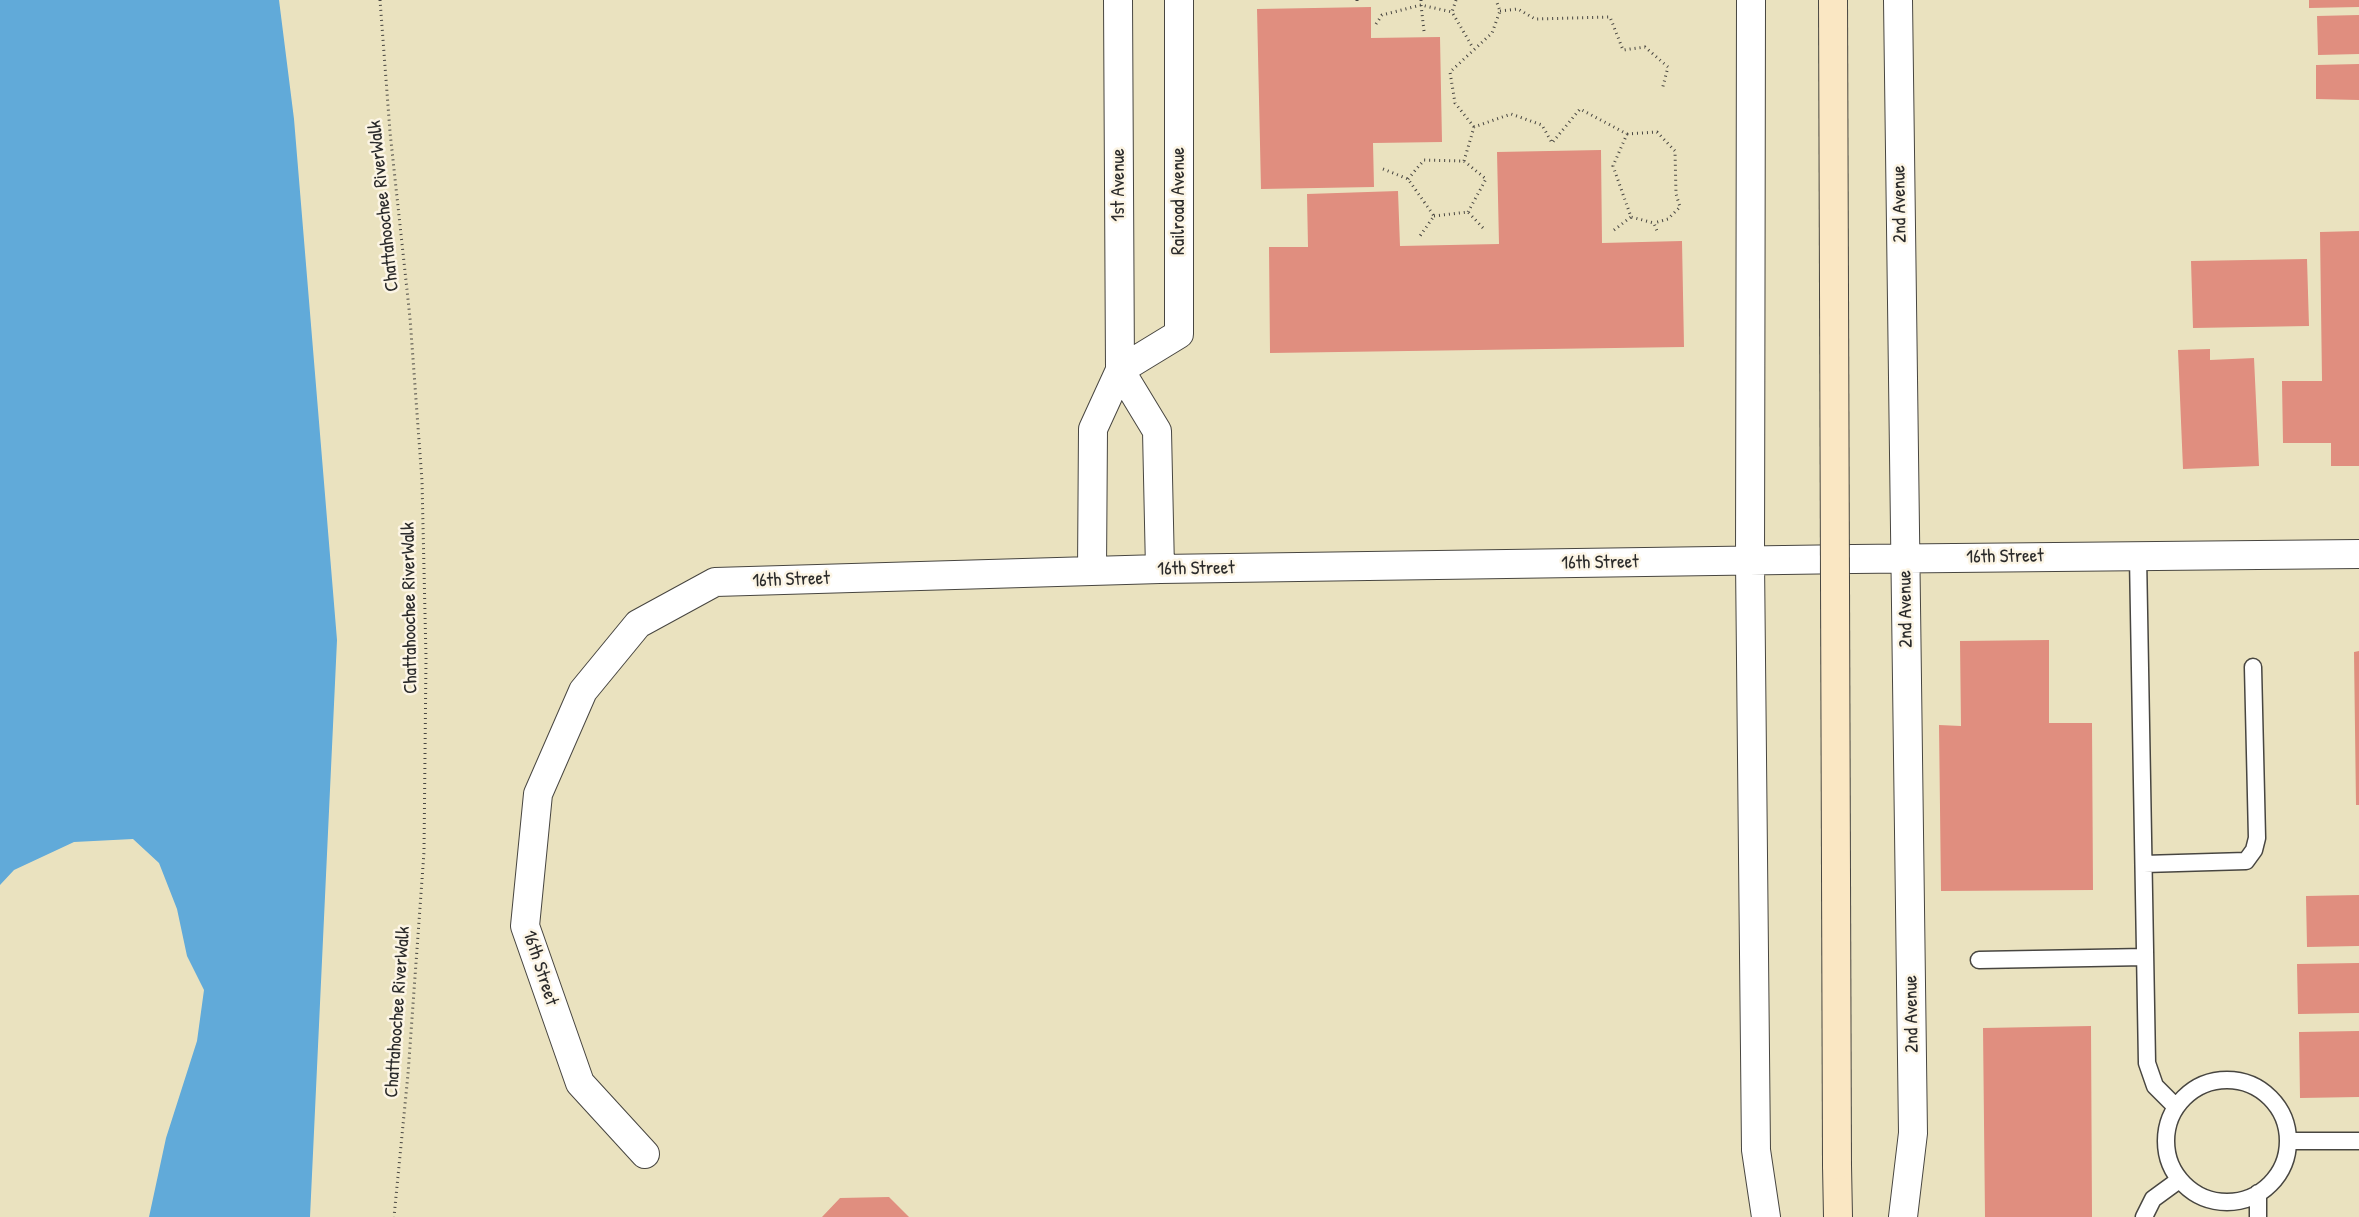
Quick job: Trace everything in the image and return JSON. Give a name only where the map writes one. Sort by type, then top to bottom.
[{"type":"main road","points":[[1833,0],[1838,1217]]},
{"type":"street","name":"1st Avenue","points":[[1092,570],[1093,429],[1120,370],[1118,0]]},
{"type":"street","name":"Railroad Avenue","points":[[1120,370],[1179,334],[1179,0]]},
{"type":"street","points":[[1751,0],[1750,560],[1756,1150],[1766,1217]]},
{"type":"street","name":"2nd Avenue","points":[[1898,0],[1913,1133],[1903,1217]]},
{"type":"street","points":[[1120,370],[1157,432],[1160,569]]},
{"type":"street","name":"16th Street","points":[[645,1154],[580,1083],[525,926],[538,794],[583,691],[638,624],[715,582],[1092,570],[1905,558],[2359,554]]},
{"type":"lane","points":[[2138,556],[2147,1062],[2155,1086],[2176,1107]]},
{"type":"lane","points":[[2144,864],[2246,861],[2254,850],[2257,838],[2254,667]]},
{"type":"lane","points":[[1979,960],[2146,957]]},
{"type":"lane","points":[[2229,1080],[2250,1084],[2268,1095],[2281,1112],[2288,1132],[2287,1153],[2280,1172],[2267,1188],[2250,1198],[2231,1202],[2211,1200],[2194,1193],[2179,1180],[2169,1162],[2166,1144],[2168,1125],[2176,1107],[2190,1093],[2208,1083],[2229,1080]]},
{"type":"lane","points":[[2288,1141],[2359,1142]]},
{"type":"lane","points":[[2144,1217],[2153,1199],[2179,1180]]},
{"type":"lane","points":[[2258,1193],[2258,1217]]},
{"type":"path","name":"Chattahoochee RiverWalk","points":[[380,0],[390,132],[410,318],[422,481],[426,658],[424,852],[408,1074],[394,1217]]},
{"type":"path","points":[[1421,0],[1424,32]]},
{"type":"path","points":[[1452,12],[1456,0]]},
{"type":"path","points":[[1474,127],[1455,103],[1450,72],[1473,48],[1492,33],[1500,11],[1496,0]]},
{"type":"path","points":[[1376,24],[1382,15],[1421,5],[1452,12],[1473,48]]},
{"type":"path","points":[[1500,11],[1518,9],[1535,19],[1610,17],[1623,50],[1645,48],[1668,67],[1662,90]]},
{"type":"path","points":[[1474,127],[1511,114],[1542,125],[1552,143],[1580,109],[1627,134],[1657,132],[1675,151],[1676,194],[1680,207],[1668,219],[1654,223],[1631,217]]},
{"type":"path","points":[[1464,161],[1474,127]]},
{"type":"path","points":[[1627,134],[1613,166],[1631,217]]},
{"type":"path","points":[[1408,179],[1424,160],[1464,161],[1486,179],[1468,212]]},
{"type":"path","points":[[1383,169],[1408,179],[1434,216]]},
{"type":"path","points":[[1420,236],[1434,216],[1468,212]]},
{"type":"path","points":[[1468,212],[1484,229]]},
{"type":"path","points":[[1614,230],[1631,217]]},
{"type":"path","points":[[1654,223],[1658,234]]},
{"type":"water","points":[[0,0],[279,0],[294,119],[337,640],[310,1217],[149,1217],[166,1138],[197,1041],[204,990],[187,956],[177,909],[159,863],[133,839],[74,842],[14,870],[0,885]]},
{"type":"building","points":[[2309,0],[2359,0],[2359,7],[2309,8]]},
{"type":"building","points":[[1371,7],[1371,38],[1440,37],[1442,142],[1373,143],[1374,187],[1261,189],[1257,9]]},
{"type":"building","points":[[2359,15],[2359,54],[2318,55],[2317,16]]},
{"type":"building","points":[[2359,64],[2359,100],[2316,99],[2316,65]]},
{"type":"building","points":[[1601,150],[1602,243],[1682,241],[1684,347],[1270,353],[1269,247],[1308,247],[1307,194],[1398,191],[1400,246],[1499,244],[1497,152]]},
{"type":"building","points":[[2359,231],[2359,466],[2331,466],[2331,443],[2283,443],[2282,381],[2322,381],[2320,232]]},
{"type":"building","points":[[2307,259],[2309,326],[2193,328],[2191,261]]},
{"type":"building","points":[[2210,349],[2210,360],[2254,358],[2259,466],[2183,469],[2178,350]]},
{"type":"building","points":[[2049,640],[2049,723],[2092,723],[2093,890],[1941,891],[1939,725],[1961,726],[1960,641]]},
{"type":"building","points":[[2359,651],[2359,805],[2356,805],[2354,652]]},
{"type":"building","points":[[2359,895],[2359,946],[2307,947],[2306,896]]},
{"type":"building","points":[[2359,963],[2359,1013],[2298,1014],[2297,964]]},
{"type":"building","points":[[2091,1026],[2092,1217],[1985,1217],[1983,1028]]},
{"type":"building","points":[[2359,1031],[2359,1097],[2300,1098],[2299,1032]]},
{"type":"building","points":[[889,1197],[909,1217],[822,1217],[840,1198]]}]
